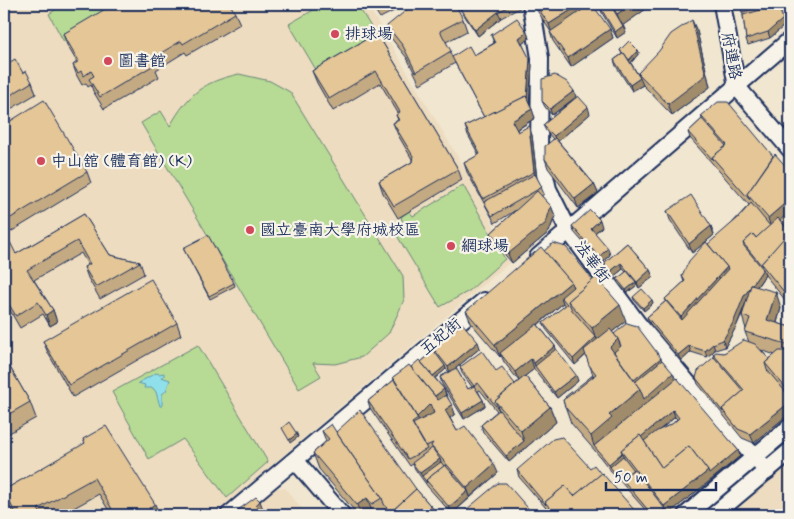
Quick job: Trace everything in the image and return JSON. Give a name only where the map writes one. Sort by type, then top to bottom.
[{"type":"street","name":"法華街","points":[[531,4],[540,58],[539,150],[548,189],[570,231],[638,324],[686,381],[767,471]]},
{"type":"street","name":"府連路","points":[[722,4],[737,87],[790,149]]},
{"type":"street","points":[[523,269],[570,231],[626,180],[790,40]]},
{"type":"street","name":"五妃街","points":[[229,515],[492,294]]},
{"type":"street","points":[[686,515],[790,427]]},
{"type":"street","points":[[714,515],[790,451]]},
{"type":"street","points":[[295,460],[342,515]]},
{"type":"shaded area","name":"國立臺南大學府城校區","points":[[4,4],[367,4],[482,198],[509,263],[213,515],[4,515]]},
{"type":"shaded area","points":[[790,358],[790,515],[606,515]]},
{"type":"shaded area","points":[[277,488],[285,488],[307,515],[243,515]]},
{"type":"green space","points":[[64,4],[128,4],[64,42],[49,14]]},
{"type":"green space","name":"排球場","points":[[324,4],[357,4],[382,45],[322,80],[289,24]]},
{"type":"green space","points":[[239,74],[270,81],[290,92],[403,276],[404,300],[389,333],[362,357],[335,364],[313,363],[321,376],[299,389],[141,123],[161,111],[170,126],[184,105],[198,91],[206,85]]},
{"type":"green space","name":"網球場","points":[[463,185],[505,259],[469,291],[440,307],[396,234],[397,225],[403,223],[401,217],[409,211],[413,216]]},
{"type":"green space","points":[[198,345],[268,462],[227,498],[183,439],[149,459],[112,392]]},
{"type":"water","points":[[156,373],[164,373],[164,376],[161,377],[170,380],[166,391],[162,394],[162,406],[160,406],[153,388],[144,388],[145,385],[138,383]]},
{"type":"building","points":[[125,4],[230,4],[235,13],[183,44],[181,41],[151,59],[154,65],[100,97],[89,79],[94,76],[91,71],[84,76],[81,71],[78,73],[73,65],[79,61],[63,34],[112,5],[116,9]]},
{"type":"building","points":[[373,4],[386,4],[376,9]]},
{"type":"building","points":[[414,4],[455,4],[463,19],[440,31],[451,51],[416,72],[403,46],[387,26]]},
{"type":"building","points":[[458,4],[513,4],[498,12],[475,30]]},
{"type":"building","points":[[535,4],[581,4],[549,24]]},
{"type":"building","points":[[591,4],[610,29],[568,58],[550,32]]},
{"type":"building","points":[[604,4],[610,4],[623,26],[615,32],[600,7]]},
{"type":"building","points":[[611,4],[632,4],[617,14]]},
{"type":"building","points":[[740,4],[770,4],[742,12]]},
{"type":"building","points":[[778,5],[783,19],[768,32],[746,39],[743,15]]},
{"type":"building","points":[[517,18],[527,32],[519,38],[530,59],[527,99],[526,96],[484,117],[452,57],[469,46],[474,55],[495,43],[491,35]]},
{"type":"building","points":[[692,20],[706,75],[668,104],[638,73],[659,51],[671,34]]},
{"type":"building","points":[[377,33],[458,169],[394,206],[379,181],[412,162],[413,156],[393,123],[399,120],[396,115],[400,112],[376,71],[329,99],[312,71]]},
{"type":"building","points":[[629,41],[638,50],[629,60],[620,50]]},
{"type":"building","points":[[624,53],[640,78],[630,85],[614,60]]},
{"type":"building","points":[[15,59],[23,73],[26,71],[32,82],[4,99],[4,66]]},
{"type":"building","points":[[555,75],[567,82],[574,91],[550,109],[542,101],[542,79]]},
{"type":"building","points":[[526,96],[532,109],[512,121],[518,132],[529,126],[534,172],[483,199],[464,163],[480,154],[465,126]]},
{"type":"building","points":[[578,96],[588,107],[554,136],[543,125]]},
{"type":"building","name":"中山舘 (體育館) (K)","points":[[44,100],[87,172],[4,222],[4,125]]},
{"type":"building","points":[[718,102],[728,102],[773,156],[747,194],[750,200],[712,157],[727,145],[701,116]]},
{"type":"building","points":[[702,119],[726,146],[712,157],[713,160],[688,132]]},
{"type":"building","points":[[555,138],[594,184],[575,199],[545,159],[545,146]]},
{"type":"building","points":[[775,154],[790,171],[790,199],[768,218],[747,194]]},
{"type":"building","points":[[535,174],[542,187],[492,216],[484,202]]},
{"type":"building","points":[[537,191],[551,206],[546,223],[508,254],[491,233]]},
{"type":"building","points":[[691,195],[711,226],[689,244],[667,211]]},
{"type":"building","points":[[751,203],[770,226],[756,238],[753,234],[743,243],[763,269],[744,296],[734,321],[723,340],[713,344],[705,351],[689,346],[678,355],[647,317],[666,301],[682,320],[728,269],[708,244],[738,218]]},
{"type":"building","points":[[590,210],[600,220],[591,228],[608,248],[599,257],[572,226]]},
{"type":"building","points":[[790,212],[790,232],[780,220]]},
{"type":"building","points":[[84,214],[110,255],[140,262],[96,287],[84,267],[90,264],[77,241],[27,270],[53,310],[46,315],[38,302],[16,316],[4,296],[4,271],[6,270],[4,265],[4,245],[10,242],[16,254]]},
{"type":"building","points":[[778,218],[790,232],[761,264],[762,266],[743,243],[753,234],[756,238]]},
{"type":"building","points":[[790,231],[790,299],[761,264]]},
{"type":"building","points":[[208,235],[234,283],[209,296],[183,248]]},
{"type":"building","points":[[706,242],[727,267],[681,317],[665,299],[685,281],[682,276],[689,261]]},
{"type":"building","points":[[553,243],[566,247],[593,280],[568,301],[572,310],[596,337],[573,359],[543,323],[567,304],[561,297],[573,287],[571,282],[544,251]]},
{"type":"building","points":[[627,243],[650,270],[637,282],[621,263],[611,271],[604,263]]},
{"type":"building","points":[[541,247],[571,282],[495,345],[466,311]]},
{"type":"building","points":[[627,271],[636,282],[626,290],[617,279]]},
{"type":"building","points":[[596,277],[620,305],[592,328],[568,301]]},
{"type":"building","points":[[151,279],[177,323],[69,385],[43,341]]},
{"type":"building","points":[[751,285],[776,292],[767,320],[790,327],[790,345],[745,332],[750,318],[742,316]]},
{"type":"building","points":[[642,289],[652,300],[643,308],[633,297]]},
{"type":"building","points":[[462,323],[478,342],[448,367],[433,348]]},
{"type":"building","points":[[627,323],[637,326],[661,358],[634,380],[614,352],[621,346],[614,334]]},
{"type":"building","points":[[537,324],[555,346],[534,363],[531,359],[515,372],[500,353]]},
{"type":"building","points":[[610,329],[618,339],[610,347],[640,389],[609,415],[612,418],[591,436],[565,407],[563,400],[596,374],[589,365],[584,350]]},
{"type":"building","points":[[744,340],[755,344],[769,359],[765,363],[767,370],[790,397],[790,402],[750,434],[738,429],[722,409],[744,390],[713,354],[716,352],[724,353]]},
{"type":"building","points":[[556,349],[576,375],[554,392],[535,366]]},
{"type":"building","points":[[434,351],[445,366],[433,376],[421,362]]},
{"type":"building","points":[[482,351],[496,371],[502,367],[515,384],[495,401],[499,410],[478,383],[474,386],[460,367]]},
{"type":"building","points":[[779,351],[790,351],[790,393],[765,363]]},
{"type":"building","points":[[4,357],[30,402],[4,417]]},
{"type":"building","points":[[714,357],[743,391],[722,409],[723,412],[696,378],[698,371]]},
{"type":"building","points":[[419,360],[444,389],[435,396],[411,367]]},
{"type":"building","points":[[662,360],[673,373],[644,399],[635,382]]},
{"type":"building","points":[[409,365],[438,400],[446,395],[452,405],[445,410],[457,431],[465,426],[494,464],[467,488],[431,446],[433,443],[426,446],[413,424],[434,413],[430,404],[417,417],[393,377]]},
{"type":"building","points":[[456,368],[468,389],[474,386],[483,400],[462,413],[440,377]]},
{"type":"building","points":[[593,375],[594,376],[565,397]]},
{"type":"building","points":[[525,376],[550,407],[521,431],[495,401]]},
{"type":"building","points":[[677,378],[738,450],[709,474],[689,446],[662,468],[644,441],[679,418],[673,410],[641,437],[640,435],[621,450],[622,453],[609,464],[594,446]]},
{"type":"building","points":[[394,380],[418,419],[412,423],[427,449],[408,459],[368,401]]},
{"type":"building","points":[[360,410],[416,489],[391,512],[393,515],[385,515],[389,511],[382,498],[336,432]]},
{"type":"building","points":[[499,410],[524,441],[506,456],[481,425]]},
{"type":"building","points":[[289,422],[297,434],[289,440],[282,428]]},
{"type":"building","points":[[331,424],[382,498],[372,504],[367,498],[357,505],[313,453],[329,439],[322,431]]},
{"type":"building","points":[[106,426],[155,504],[149,508],[153,515],[101,515],[112,509],[94,478],[38,509],[42,515],[17,515],[4,490],[85,443],[83,439]]},
{"type":"building","points":[[640,435],[662,468],[689,446],[708,471],[664,506],[621,450]]},
{"type":"building","points":[[562,437],[590,468],[594,465],[601,474],[574,496],[565,486],[545,502],[546,505],[517,470],[553,439]]},
{"type":"building","points":[[432,448],[440,459],[420,473],[412,463]]},
{"type":"building","points":[[623,456],[633,469],[622,479],[623,482],[610,467]]},
{"type":"building","points":[[441,462],[444,466],[426,480],[427,483],[422,476]]},
{"type":"building","points":[[445,465],[468,491],[449,507],[426,480]]},
{"type":"building","points":[[634,469],[665,509],[660,513],[648,510],[622,479]]},
{"type":"building","points":[[602,473],[636,512],[636,515],[556,515],[545,502],[565,486],[574,496]]},
{"type":"building","points":[[498,483],[506,483],[534,515],[460,515]]},
{"type":"building","points":[[416,489],[435,511],[430,515],[394,515],[391,512]]},
{"type":"building","points":[[256,497],[260,501],[256,505],[263,515],[241,515],[238,510]]},
{"type":"place","name":"排球場","points":[[335,34]]},
{"type":"place","name":"圖書館","points":[[108,61]]},
{"type":"place","name":"中山舘 (體育館) (K)","points":[[41,161]]},
{"type":"place","name":"國立臺南大學府城校區","points":[[250,230]]},
{"type":"place","name":"網球場","points":[[451,246]]}]
